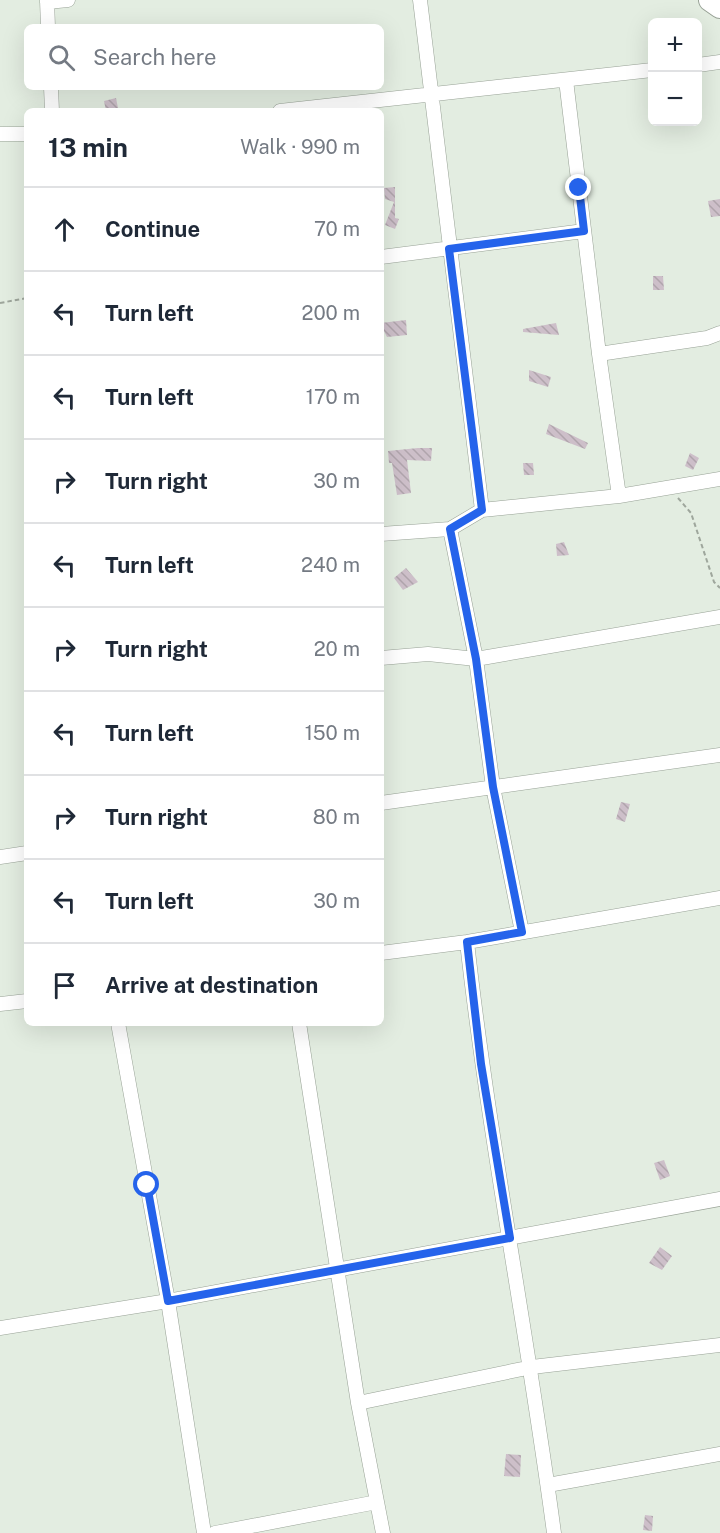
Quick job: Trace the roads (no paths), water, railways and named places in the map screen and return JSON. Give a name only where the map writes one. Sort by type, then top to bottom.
[{"type":"main road","points":[[710,0],[720,7]]},
{"type":"street","points":[[48,24],[47,1],[68,0]]},
{"type":"street","points":[[420,0],[482,510]]},
{"type":"street","points":[[702,64],[720,62]]},
{"type":"street","points":[[308,108],[648,70]]},
{"type":"street","points":[[566,80],[599,354],[619,496]]},
{"type":"street","points":[[51,90],[52,108]]},
{"type":"street","points":[[0,134],[24,134]]},
{"type":"street","points":[[384,257],[584,231]]},
{"type":"street","points":[[599,354],[707,338],[720,333]]},
{"type":"street","points":[[384,534],[450,529],[482,510],[619,496],[720,479]]},
{"type":"street","points":[[450,529],[476,659],[493,787],[522,932]]},
{"type":"street","points":[[384,658],[428,654],[476,659],[720,617]]},
{"type":"street","points":[[384,803],[720,754]]},
{"type":"street","points":[[0,857],[24,853]]},
{"type":"street","points":[[384,953],[467,942],[720,898]]},
{"type":"street","points":[[467,942],[481,1064],[532,1367],[554,1533]]},
{"type":"street","points":[[0,1004],[24,1001]]},
{"type":"street","points":[[119,1026],[168,1301],[204,1533]]},
{"type":"street","points":[[299,1026],[358,1403],[383,1533]]},
{"type":"street","points":[[0,1328],[168,1301],[720,1199]]},
{"type":"street","points":[[358,1403],[532,1367],[720,1345]]},
{"type":"street","points":[[548,1485],[720,1454]]},
{"type":"street","points":[[215,1533],[377,1502]]}]
